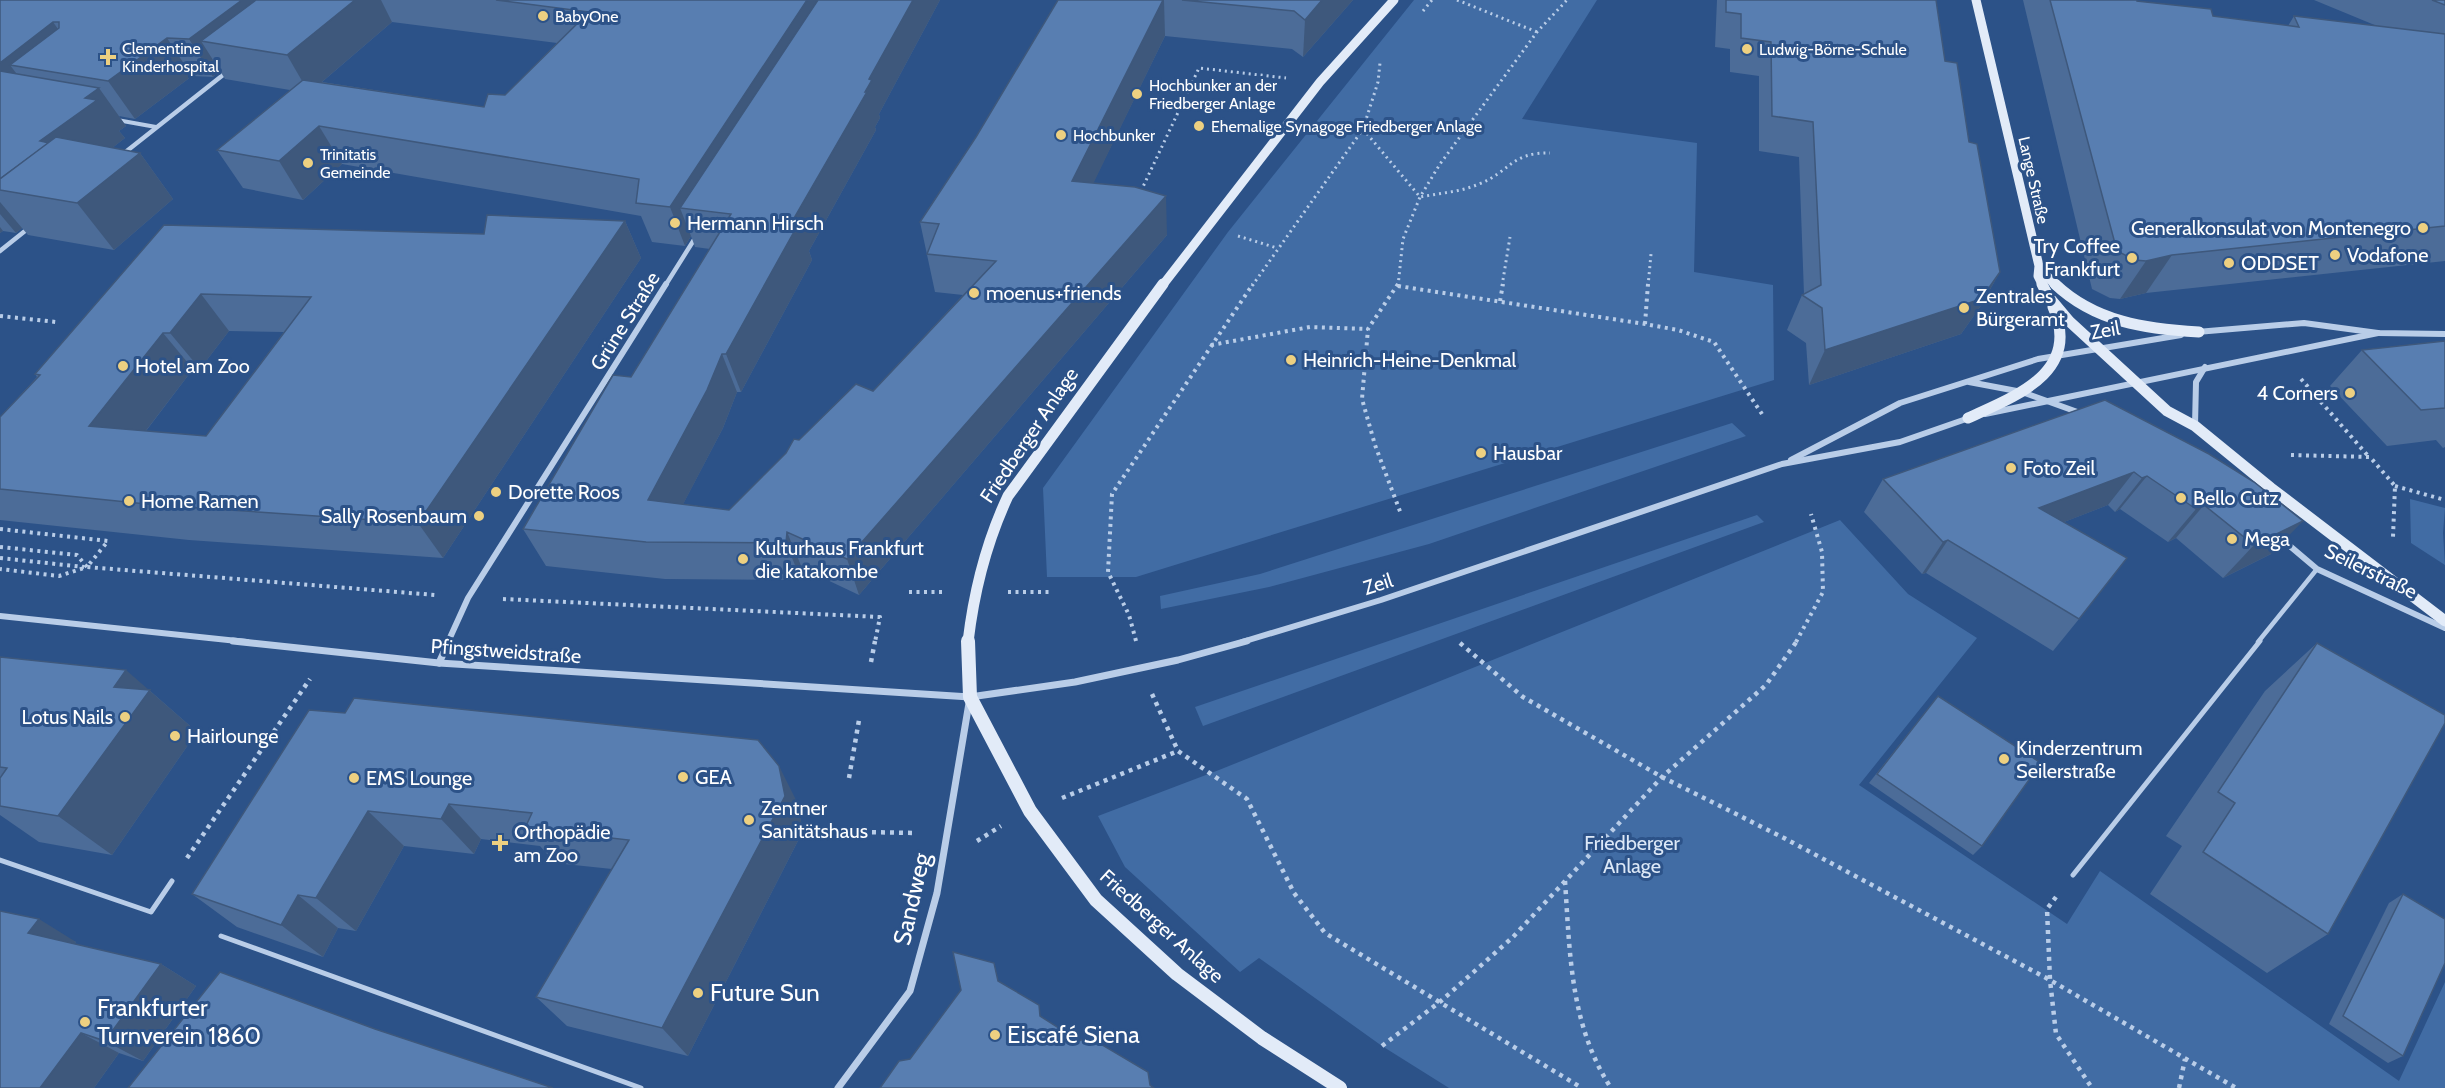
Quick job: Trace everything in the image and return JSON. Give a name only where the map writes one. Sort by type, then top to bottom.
[{"type":"main road","name":"Friedberger Anlage","points":[[1340,1088],[1262,1038],[1177,974],[1096,900],[1030,811],[970,697],[969,641],[976,592],[991,533],[1008,496],[1124,334],[1211,227],[1320,82],[1394,0]]},
{"type":"main road","name":"Lange Straße","points":[[1976,0],[2038,266],[2038,276],[2048,296],[2068,321],[2099,347]]},
{"type":"main road","points":[[2038,266],[2055,287],[2097,314],[2119,322],[2162,331],[2199,332]]},
{"type":"main road","points":[[1968,418],[2022,392],[2051,367],[2060,355],[2062,332],[2048,296]]},
{"type":"main road","name":"Seilerstraße","points":[[2099,347],[2167,411],[2195,426],[2271,488],[2445,621]]},
{"type":"street","points":[[116,159],[237,64]]},
{"type":"street","points":[[0,250],[33,224]]},
{"type":"street","name":"Grüne Straße","points":[[439,663],[468,598],[703,225]]},
{"type":"street","name":"Zeil","points":[[970,697],[1038,690],[1182,660],[1385,600],[1785,463],[1900,404],[2060,355],[2199,332],[2304,323],[2378,333],[2445,334]]},
{"type":"street","name":"Zeil","points":[[1785,463],[1900,442],[1968,418],[2051,402],[2136,381],[2378,333]]},
{"type":"street","points":[[2195,426],[2196,382],[2205,367]]},
{"type":"street","points":[[1968,382],[2022,392],[2094,418]]},
{"type":"street","name":"Seilerstraße","points":[[2274,533],[2317,569],[2445,628]]},
{"type":"street","name":"Pfingstweidstraße","points":[[0,615],[439,663],[970,697]]},
{"type":"street","name":"Sandweg","points":[[838,1088],[910,991],[937,893],[970,697]]},
{"type":"lane","points":[[114,120],[156,128]]},
{"type":"lane","points":[[2073,875],[2317,569]]},
{"type":"lane","points":[[0,860],[151,912],[172,881]]},
{"type":"lane","points":[[221,936],[641,1088]]},
{"type":"path","points":[[1418,17],[1432,0]]},
{"type":"path","points":[[1457,0],[1537,32]]},
{"type":"path","points":[[1401,514],[1375,446],[1362,399],[1368,329],[1398,286],[1402,239],[1420,197],[1440,164],[1537,32],[1567,0]]},
{"type":"path","points":[[1381,61],[1378,82],[1363,129],[1277,248],[1112,494],[1108,572],[1129,615],[1147,681],[1178,751],[1247,799],[1294,893],[1325,933],[1582,1088]]},
{"type":"path","points":[[1139,195],[1199,68],[1320,82]]},
{"type":"path","points":[[1363,129],[1420,197]]},
{"type":"path","points":[[1420,197],[1479,184],[1496,176],[1517,156],[1535,152],[1550,153]]},
{"type":"path","points":[[1211,227],[1277,248]]},
{"type":"path","points":[[1500,302],[1510,237]]},
{"type":"path","points":[[1645,324],[1651,254]]},
{"type":"path","points":[[1398,286],[1645,324],[1678,330],[1714,342],[1762,414]]},
{"type":"path","points":[[0,316],[56,322]]},
{"type":"path","points":[[1211,345],[1310,327],[1368,329]]},
{"type":"path","points":[[2297,375],[2395,486],[2445,500]]},
{"type":"path","points":[[2291,455],[2370,457]]},
{"type":"path","points":[[2392,537],[2395,486]]},
{"type":"path","points":[[1382,1046],[1441,1001],[1514,937],[1662,777],[1766,685],[1798,639],[1823,592],[1822,552],[1811,514]]},
{"type":"path","points":[[0,529],[108,541],[87,567],[59,576],[0,569]]},
{"type":"path","points":[[0,547],[77,555],[87,567]]},
{"type":"path","points":[[0,558],[435,595]]},
{"type":"path","points":[[494,599],[880,617],[849,778]]},
{"type":"path","points":[[1460,643],[1523,697],[1662,777],[1784,838],[2050,980],[2236,1088]]},
{"type":"path","points":[[172,881],[328,651]]},
{"type":"path","points":[[1110,779],[1178,751]]},
{"type":"path","points":[[863,832],[947,834]]},
{"type":"path","points":[[2073,875],[2047,909],[2050,980],[2056,1034],[2092,1088]]},
{"type":"path","points":[[1565,881],[1569,958],[1576,1005],[1592,1056],[1611,1088]]},
{"type":"path","points":[[2179,1088],[2185,1059]]},
{"type":"green space","points":[[1414,0],[1597,0],[1522,119],[1697,143],[1694,272],[1773,285],[1774,380],[1136,577],[1047,577],[1043,488],[1228,232]]},
{"type":"green space","points":[[1732,423],[1746,436],[1429,544],[1269,587],[1161,609],[1160,596],[1260,574]]},
{"type":"green space","points":[[2410,499],[2445,508],[2443,533],[2445,565],[2411,543]]},
{"type":"green space","points":[[1757,515],[1764,522],[1203,726],[1195,707]]},
{"type":"green space","name":"Friedberger Anlage","points":[[1840,520],[1908,594],[1977,638],[1859,785],[2067,924],[2100,871],[2399,1081],[2445,982],[2445,1088],[1449,1088],[1382,1046],[1259,958],[1240,972],[1125,867],[1098,816],[1219,770]]},
{"type":"building","points":[[0,0],[242,0],[189,39],[167,38],[108,81],[10,65],[59,28],[59,22],[53,22],[0,63]]},
{"type":"building","points":[[256,0],[355,0],[287,55],[201,41]]},
{"type":"building","points":[[496,0],[807,0],[670,207],[636,203],[639,179],[319,126],[279,161],[217,150],[303,80],[484,107],[488,94],[505,95],[589,12]]},
{"type":"building","points":[[818,0],[913,0],[869,79],[872,80],[865,92],[867,92],[793,220],[800,221],[726,354],[722,354],[707,390],[648,500],[729,510],[786,453],[794,439],[799,440],[856,384],[873,391],[996,261],[927,254],[939,224],[920,222],[976,137],[1058,0],[1163,0],[1072,181],[1135,187],[1166,196],[847,559],[787,532],[786,543],[646,542],[523,529],[613,375],[631,377],[731,214],[680,208]]},
{"type":"building","points":[[1182,0],[1322,0],[1305,20],[1294,11]]},
{"type":"building","points":[[1726,0],[1936,0],[1945,61],[1957,63],[1969,142],[1977,144],[2000,272],[1981,299],[1825,350],[1822,308],[1802,295],[1821,285],[1813,122],[1772,116],[1771,42],[1741,38],[1741,14],[1726,12]]},
{"type":"building","points":[[2050,0],[2137,0],[2211,9],[2213,16],[2299,27],[2294,16],[2445,34],[2445,226],[2172,255],[2146,261],[2135,260],[2117,251]]},
{"type":"building","points":[[2432,0],[2445,0],[2445,5]]},
{"type":"building","points":[[0,71],[99,88],[85,98],[97,100],[40,141],[49,143],[0,179]]},
{"type":"building","points":[[56,137],[140,153],[77,203],[0,190],[0,179]]},
{"type":"building","points":[[487,215],[625,221],[418,523],[156,505],[0,489],[0,417],[40,375],[35,374],[164,225],[484,234]],"holes":[[[201,294],[311,297],[206,436],[89,426],[163,333],[170,333]]]},
{"type":"building","points":[[2445,341],[2445,408],[2421,410],[2362,350]]},
{"type":"building","points":[[2105,400],[2209,454],[2254,482],[2303,521],[2254,545],[2204,505],[2196,509],[2147,476],[2142,478],[2134,472],[2039,508],[2127,558],[2079,619],[1948,540],[1943,542],[1883,479]]},
{"type":"building","points":[[2317,643],[2445,715],[2445,723],[2328,934],[2203,852],[2235,803],[2218,792]]},
{"type":"building","points":[[0,657],[126,670],[114,687],[150,690],[58,816],[0,806],[0,778],[7,768],[0,767]]},
{"type":"building","points":[[1938,696],[2041,763],[1982,846],[1877,774]]},
{"type":"building","points":[[354,698],[758,740],[779,766],[785,796],[662,1028],[536,997],[629,840],[525,828],[532,813],[449,804],[441,819],[368,811],[316,898],[298,895],[281,925],[192,894],[309,710],[345,713]]},
{"type":"building","points":[[2403,894],[2445,919],[2445,963],[2403,1056],[2343,1016]]},
{"type":"building","name":"Frankfurter Turnverein 1860","points":[[0,911],[39,919],[28,933],[161,964],[105,1041],[81,1033],[40,1088],[0,1088]]},
{"type":"building","points":[[953,952],[994,963],[998,981],[1039,1005],[1040,1016],[1079,1041],[1089,1037],[1148,1072],[1150,1085],[1154,1088],[880,1088],[899,1061],[910,1059],[961,990]]},
{"type":"building","points":[[220,972],[375,1029],[553,1088],[128,1088]]},
{"type":"place","name":"BabyOne","points":[[543,16]]},
{"type":"place","name":"Ludwig-Börne-Schule","points":[[1747,49]]},
{"type":"place","name":"Clementine Kinderhospital","points":[[108,57]]},
{"type":"place","name":"Hochbunker an der Friedberger Anlage","points":[[1137,94]]},
{"type":"place","name":"Ehemalige Synagoge Friedberger Anlage","points":[[1199,126]]},
{"type":"place","name":"Hochbunker","points":[[1061,135]]},
{"type":"place","name":"Trinitatis Gemeinde","points":[[308,163]]},
{"type":"place","name":"Hermann Hirsch","points":[[675,223]]},
{"type":"place","name":"Generalkonsulat von Montenegro","points":[[2423,228]]},
{"type":"place","name":"Vodafone","points":[[2335,255]]},
{"type":"place","name":"Try Coffee Frankfurt","points":[[2132,258]]},
{"type":"place","name":"ODDSET","points":[[2229,263]]},
{"type":"place","name":"moenus+friends","points":[[974,293]]},
{"type":"place","name":"Zentrales Bürgeramt","points":[[1964,308]]},
{"type":"place","name":"Heinrich-Heine-Denkmal","points":[[1291,360]]},
{"type":"place","name":"Hotel am Zoo","points":[[123,366]]},
{"type":"place","name":"4 Corners","points":[[2350,393]]},
{"type":"place","name":"Hausbar","points":[[1481,453]]},
{"type":"place","name":"Foto Zeil","points":[[2011,468]]},
{"type":"place","name":"Dorette Roos","points":[[496,492]]},
{"type":"place","name":"Bello Cutz","points":[[2181,498]]},
{"type":"place","name":"Home Ramen","points":[[129,501]]},
{"type":"place","name":"Sally Rosenbaum","points":[[479,516]]},
{"type":"place","name":"Mega","points":[[2232,539]]},
{"type":"place","name":"Kulturhaus Frankfurt die katakombe","points":[[743,559]]},
{"type":"place","name":"Lotus Nails","points":[[125,717]]},
{"type":"place","name":"Hairlounge","points":[[175,736]]},
{"type":"place","name":"Kinderzentrum Seilerstraße","points":[[2004,759]]},
{"type":"place","name":"GEA","points":[[683,777]]},
{"type":"place","name":"EMS Lounge","points":[[354,778]]},
{"type":"place","name":"Zentner Sanitätshaus","points":[[749,820]]},
{"type":"place","name":"Orthopädie am Zoo","points":[[500,843]]},
{"type":"place","name":"Future Sun","points":[[698,993]]},
{"type":"place","name":"Frankfurter Turnverein 1860","points":[[85,1022]]},
{"type":"place","name":"Eiscafé Siena","points":[[995,1035]]}]
